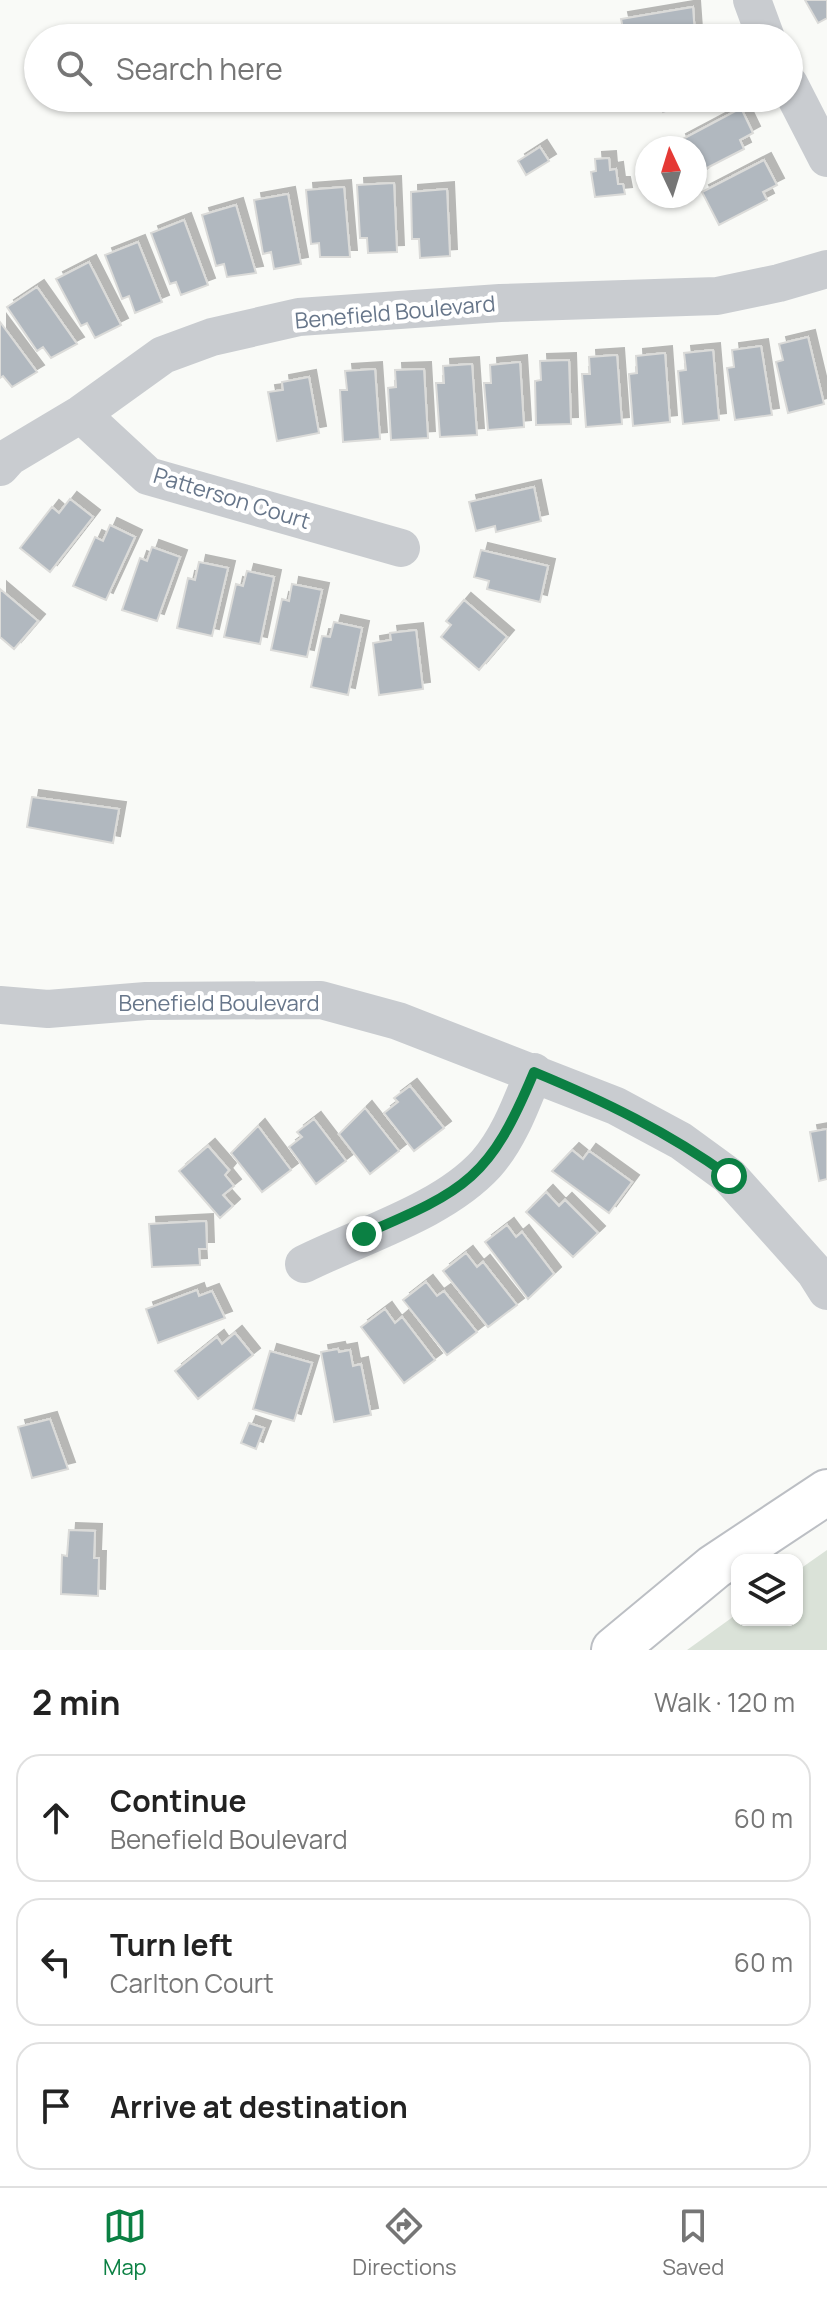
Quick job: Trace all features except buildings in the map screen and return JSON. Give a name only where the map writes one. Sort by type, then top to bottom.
[{"type":"main road","points":[[614,1650],[714,1567],[827,1492]]},
{"type":"street","points":[[752,0],[761,24]]},
{"type":"street","points":[[803,111],[827,158]]},
{"type":"street","name":"Benefield Boulevard","points":[[0,467],[9,457],[81,414],[163,355],[212,337],[299,317],[500,303],[717,296],[827,269]]},
{"type":"street","name":"Patterson Court","points":[[81,414],[148,476],[401,548]]},
{"type":"street","name":"Benefield Boulevard","points":[[0,1005],[48,1009],[146,1001],[321,1000],[398,1021],[616,1106],[681,1141],[729,1176],[823,1276]]},
{"type":"street","points":[[304,1264],[460,1188],[487,1162],[512,1126],[534,1072]]},
{"type":"shaded area","points":[[827,1550],[827,1650],[687,1650],[731,1618],[731,1626],[803,1626],[803,1567]]},
{"type":"route","points":[[364,1234],[425,1208],[460,1188],[487,1162],[512,1126],[534,1072],[616,1106],[681,1141],[729,1176]]}]
